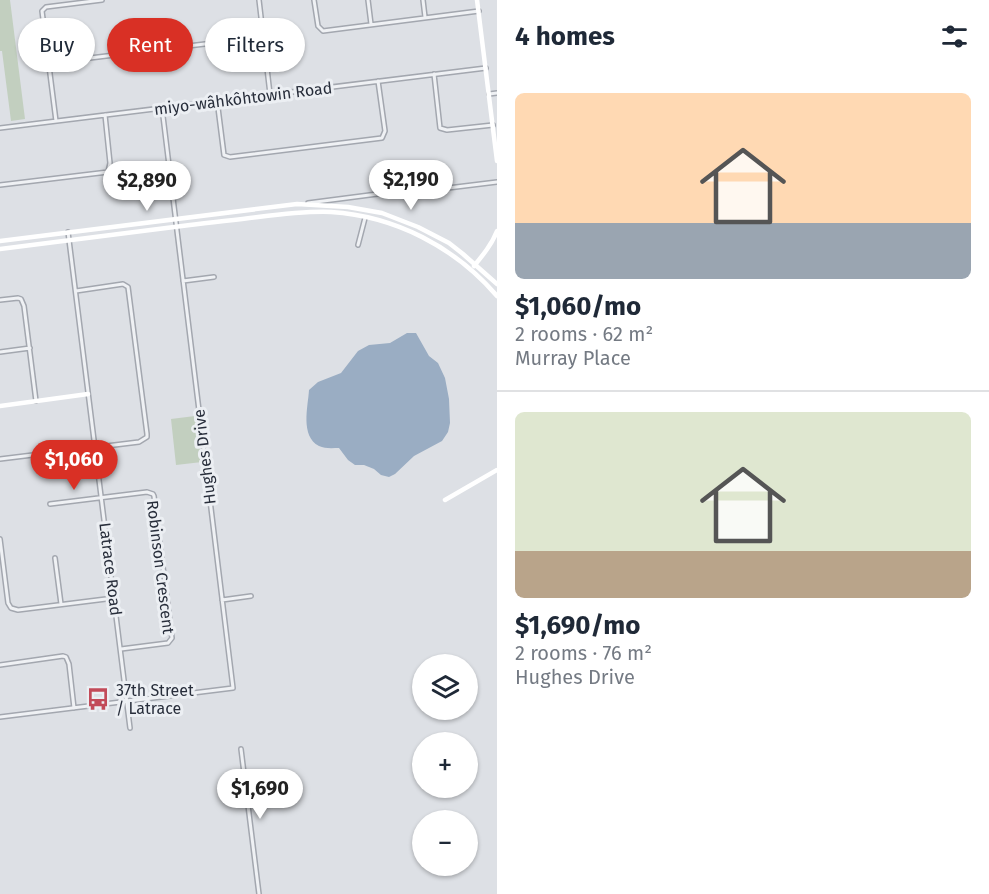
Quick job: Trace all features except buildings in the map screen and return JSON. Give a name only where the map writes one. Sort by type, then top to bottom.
[{"type":"main road","points":[[477,0],[497,161]]},
{"type":"main road","points":[[0,241],[297,204],[348,207],[382,213],[418,226],[476,264],[497,284]]},
{"type":"main road","points":[[0,249],[296,213],[330,212],[395,225],[421,237],[452,254],[471,269],[497,296]]},
{"type":"main road","points":[[471,269],[489,246],[497,231]]},
{"type":"main road","points":[[0,406],[88,394]]},
{"type":"main road","points":[[445,500],[497,470]]},
{"type":"street","points":[[43,18],[42,11],[46,7],[102,0]]},
{"type":"street","points":[[259,0],[261,18]]},
{"type":"street","points":[[314,0],[318,26],[323,31],[479,11]]},
{"type":"street","points":[[368,0],[371,24]]},
{"type":"street","points":[[423,0],[425,17]]},
{"type":"street","points":[[95,57],[205,44]]},
{"type":"street","name":"miyo-wâhkôhtowin Road","points":[[0,128],[486,68]]},
{"type":"street","points":[[50,72],[56,121]]},
{"type":"street","points":[[267,72],[270,94]]},
{"type":"street","points":[[434,74],[441,128],[447,130],[493,125]]},
{"type":"street","points":[[217,100],[224,155],[230,157],[382,138],[385,131],[378,81]]},
{"type":"street","points":[[489,94],[497,93]]},
{"type":"street","name":"Hughes Drive","points":[[127,701],[233,688],[162,108]]},
{"type":"street","points":[[0,185],[108,172],[110,163],[105,115]]},
{"type":"street","points":[[297,204],[497,182]]},
{"type":"street","points":[[358,245],[365,218]]},
{"type":"street","name":"Latrace Road","points":[[68,232],[130,728]]},
{"type":"street","points":[[183,281],[214,277]]},
{"type":"street","points":[[0,459],[142,441],[147,437],[128,287],[123,284],[76,291]]},
{"type":"street","points":[[0,300],[18,298],[24,306],[36,401]]},
{"type":"street","points":[[0,352],[30,348]]},
{"type":"street","name":"Robinson Crescent","points":[[101,498],[147,492],[153,494],[155,498],[172,638],[168,643],[121,649]]},
{"type":"street","points":[[50,504],[101,498]]},
{"type":"street","points":[[0,539],[8,603],[11,608],[18,610],[114,598]]},
{"type":"street","points":[[55,558],[61,604]]},
{"type":"street","points":[[222,600],[251,596]]},
{"type":"street","points":[[0,664],[66,657],[69,664],[74,708]]},
{"type":"street","points":[[0,717],[127,701]]},
{"type":"street","points":[[241,748],[259,894]]},
{"type":"green space","points":[[0,0],[10,0],[25,119],[11,121],[2,51],[0,51]]},
{"type":"green space","points":[[195,416],[202,462],[176,465],[171,419]]},
{"type":"water","points":[[407,333],[416,333],[429,356],[438,363],[445,378],[450,423],[448,432],[442,441],[414,456],[389,477],[364,465],[355,465],[339,448],[324,448],[313,441],[306,421],[309,390],[318,382],[341,373],[358,351],[369,345],[390,343]]},
{"type":"place","name":"37th Street / Latrace","points":[[98,699]]}]
